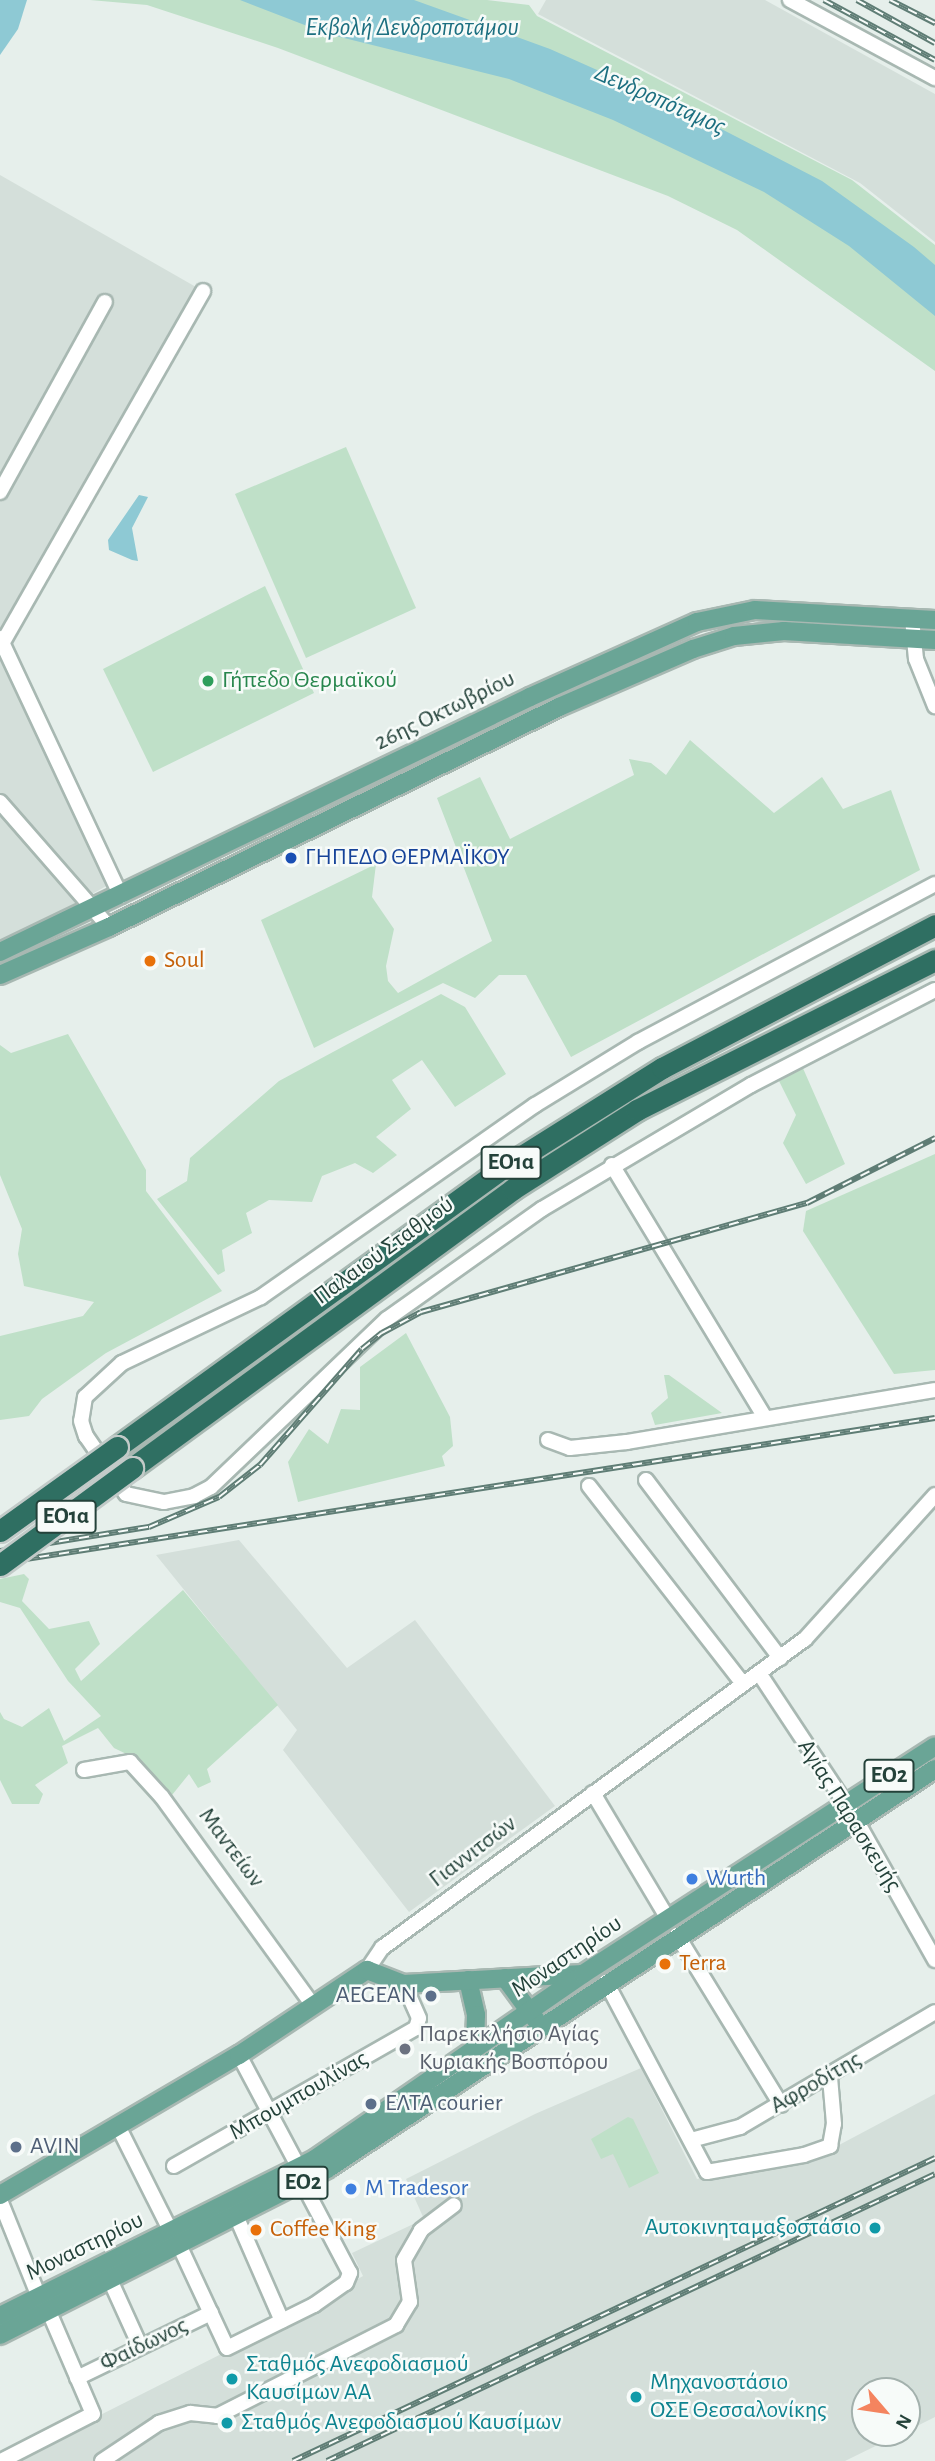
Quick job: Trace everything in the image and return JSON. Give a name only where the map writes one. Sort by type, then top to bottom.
[{"type":"highway","name":"Παλαιού Σταθμού","points":[[0,1531],[503,1168],[663,1068],[935,925]]},
{"type":"highway","name":"Παλαιού Σταθμού","points":[[0,1565],[513,1189],[626,1118],[804,1022],[935,960]]},
{"type":"main road","name":"26ης Οκτωβρίου","points":[[0,952],[94,911],[447,736],[697,622],[755,610],[935,620]]},
{"type":"main road","name":"26ης Οκτωβρίου","points":[[0,975],[109,927],[559,708],[693,649],[734,636],[784,631],[935,640]]},
{"type":"main road","name":"Μοναστηρίου","points":[[0,2316],[111,2282],[176,2239],[237,2218],[541,2015],[583,1974],[672,1927],[849,1812],[935,1746]]},
{"type":"main road","name":"Μοναστηρίου","points":[[849,1812],[935,1769]]},
{"type":"main road","name":"Μοναστηρίου","points":[[0,2335],[44,2304],[301,2176],[475,2049],[606,1982],[672,1927]]},
{"type":"main road","name":"Γιαννιτσών","points":[[0,2198],[239,2055],[367,1970]]},
{"type":"main road","points":[[367,1970],[404,1984],[583,1974]]},
{"type":"main road","points":[[513,1978],[541,2015]]},
{"type":"main road","points":[[468,1980],[476,2015],[475,2049]]},
{"type":"street","points":[[790,0],[935,78]]},
{"type":"street","points":[[121,896],[2,640],[203,291]]},
{"type":"street","points":[[0,492],[105,302]]},
{"type":"street","points":[[912,619],[912,639],[935,706]]},
{"type":"street","points":[[0,802],[109,927]]},
{"type":"street","points":[[935,884],[638,1042],[534,1105],[261,1297],[122,1363],[85,1396],[81,1421],[86,1436],[126,1494],[164,1502],[194,1496],[211,1487],[387,1319],[612,1165],[751,1085],[935,990]]},
{"type":"street","points":[[612,1165],[764,1416]]},
{"type":"street","points":[[548,1440],[570,1448],[614,1443],[764,1416],[935,1390]]},
{"type":"street","points":[[646,1480],[780,1658]]},
{"type":"street","points":[[589,1486],[743,1684]]},
{"type":"street","name":"Γιαννιτσών","points":[[367,1970],[382,1948],[820,1626],[935,1495]]},
{"type":"street","name":"Αγίας Παρασκευής","points":[[759,1673],[928,1932],[935,1960]]},
{"type":"street","name":"Μαντείων","points":[[84,1770],[130,1762],[162,1797],[277,1950],[314,2007]]},
{"type":"street","points":[[593,1793],[781,2105]]},
{"type":"street","points":[[606,1982],[707,2172],[804,2155],[830,2146],[834,2124],[830,2077]]},
{"type":"street","name":"Μπουμπουλίνας","points":[[174,2166],[272,2114],[418,2026],[419,2018],[404,1984]]},
{"type":"street","name":"Αφροδίτης","points":[[691,2140],[740,2127],[830,2077],[935,2012]]},
{"type":"street","points":[[118,2126],[227,2347],[282,2321],[346,2283],[349,2269],[272,2114],[239,2055]]},
{"type":"street","points":[[0,2198],[93,2414],[1,2461]]},
{"type":"street","points":[[102,2461],[159,2423],[190,2413],[218,2416],[396,2325],[410,2302],[404,2260],[421,2230],[454,2205]]},
{"type":"street","points":[[237,2218],[282,2321]]},
{"type":"street","points":[[111,2282],[140,2346]]},
{"type":"street","name":"Φαίδωνος","points":[[77,2378],[211,2313]]},
{"type":"shaded area","points":[[546,0],[765,0],[935,94],[935,242],[860,183],[538,14]]},
{"type":"shaded area","points":[[0,175],[203,291],[3,642],[110,884],[0,945]]},
{"type":"shaded area","points":[[239,1540],[347,1668],[415,1620],[555,1806],[409,1912],[283,1750],[297,1730],[156,1555]]},
{"type":"shaded area","points":[[641,2068],[697,2179],[824,2153],[935,2094],[935,2417],[921,2424],[921,2377],[851,2377],[851,2447],[874,2447],[845,2461],[9,2461],[285,2322],[363,2276],[352,2253],[424,2219],[406,2179],[535,2114]]},
{"type":"green space","points":[[90,0],[487,0],[529,5],[537,16],[852,180],[935,245],[935,371],[737,230],[668,196],[278,48],[147,5]]},
{"type":"green space","points":[[346,447],[416,608],[306,658],[235,494]]},
{"type":"green space","name":"Γήπεδο Θερμαϊκού","points":[[265,586],[314,693],[153,772],[103,669]]},
{"type":"green space","points":[[690,740],[774,813],[822,777],[843,809],[891,790],[920,870],[571,1057],[526,975],[499,975],[475,998],[443,983],[314,1048],[261,920],[376,864],[372,897],[394,929],[386,966],[388,981],[398,993],[492,941],[437,798],[480,777],[510,839],[634,775],[629,759],[651,763],[666,775]]},
{"type":"green space","points":[[441,994],[465,1007],[506,1074],[455,1107],[422,1060],[392,1080],[411,1109],[376,1137],[397,1155],[373,1173],[355,1163],[322,1176],[312,1202],[269,1200],[246,1213],[252,1233],[222,1250],[225,1271],[218,1275],[157,1199],[187,1181],[190,1158],[279,1081]]},
{"type":"green space","points":[[68,1034],[146,1170],[146,1191],[222,1291],[106,1353],[42,1399],[29,1416],[0,1420],[0,1336],[83,1316],[94,1302],[24,1286],[18,1254],[22,1229],[0,1175],[0,1045],[11,1053]]},
{"type":"green space","points":[[802,1066],[845,1164],[806,1184],[783,1143],[796,1115],[779,1081]]},
{"type":"green space","points":[[935,1154],[935,1370],[894,1374],[803,1231],[806,1211]]},
{"type":"green space","points":[[406,1333],[450,1417],[453,1446],[442,1456],[445,1466],[298,1502],[288,1462],[309,1429],[328,1444],[341,1409],[360,1410],[360,1367]]},
{"type":"green space","points":[[664,1375],[669,1375],[722,1413],[655,1425],[651,1413],[668,1398]]},
{"type":"green space","points":[[24,1574],[29,1579],[22,1601],[49,1629],[89,1621],[100,1644],[75,1669],[81,1681],[183,1590],[278,1705],[207,1769],[211,1782],[198,1788],[189,1774],[168,1800],[143,1762],[114,1748],[98,1728],[62,1746],[68,1763],[35,1785],[43,1794],[39,1804],[12,1804],[0,1780],[0,1712],[4,1719],[22,1727],[49,1708],[64,1741],[101,1716],[68,1681],[20,1608],[0,1602],[0,1579]]},
{"type":"green space","points":[[628,2117],[633,2119],[659,2173],[629,2188],[613,2154],[601,2159],[591,2139]]},
{"type":"water","points":[[0,0],[27,0],[18,29],[0,55]]},
{"type":"water","name":"Εκβολή Δενδροποτάμου","points":[[240,0],[414,0],[550,49],[671,103],[822,181],[914,247],[935,265],[935,316],[849,246],[764,192],[613,120],[509,79],[328,34]]},
{"type":"water","points":[[139,495],[148,497],[132,528],[138,561],[109,550],[108,540]]},
{"type":"railway","points":[[824,0],[935,60]]},
{"type":"railway","points":[[857,0],[935,43]]},
{"type":"railway","points":[[890,0],[935,23]]},
{"type":"railway","points":[[0,1551],[149,1527],[219,1497],[260,1465],[362,1349],[382,1333],[421,1312],[807,1203],[935,1138]]},
{"type":"railway","points":[[0,1563],[935,1418]]},
{"type":"railway","points":[[293,2461],[935,2158]]},
{"type":"railway","points":[[327,2461],[935,2174]]},
{"type":"place","name":"Γήπεδο Θερμαϊκού","points":[[208,681]]},
{"type":"place","name":"ΓΗΠΕΔΟ ΘΕΡΜΑΪΚΟΥ","points":[[291,858]]},
{"type":"place","name":"Soul","points":[[150,961]]},
{"type":"place","name":"Wurth","points":[[692,1879]]},
{"type":"place","name":"Terra","points":[[665,1964]]},
{"type":"place","name":"AEGEAN","points":[[431,1996]]},
{"type":"place","name":"Παρεκκλήσιο Αγίας Κυριακής Βοσπόρου","points":[[405,2049]]},
{"type":"place","name":"ΕΛΤΑ courier","points":[[371,2104]]},
{"type":"place","name":"AVIN","points":[[16,2147]]},
{"type":"place","name":"M Tradesor","points":[[351,2189]]},
{"type":"place","name":"Αυτοκινηταμαξοστάσιο","points":[[875,2228]]},
{"type":"place","name":"Coffee King","points":[[256,2230]]},
{"type":"place","name":"Σταθμός Ανεφοδιασμού Καυσίμων ΑΑ","points":[[232,2379]]},
{"type":"place","name":"Μηχανοστάσιο ΟΣΕ Θεσσαλονίκης","points":[[636,2397]]},
{"type":"place","name":"Σταθμός Ανεφοδιασμού Καυσίμων","points":[[227,2423]]},
{"type":"water label","name":"Δενδροπόταμος","points":[[660,100]]}]
